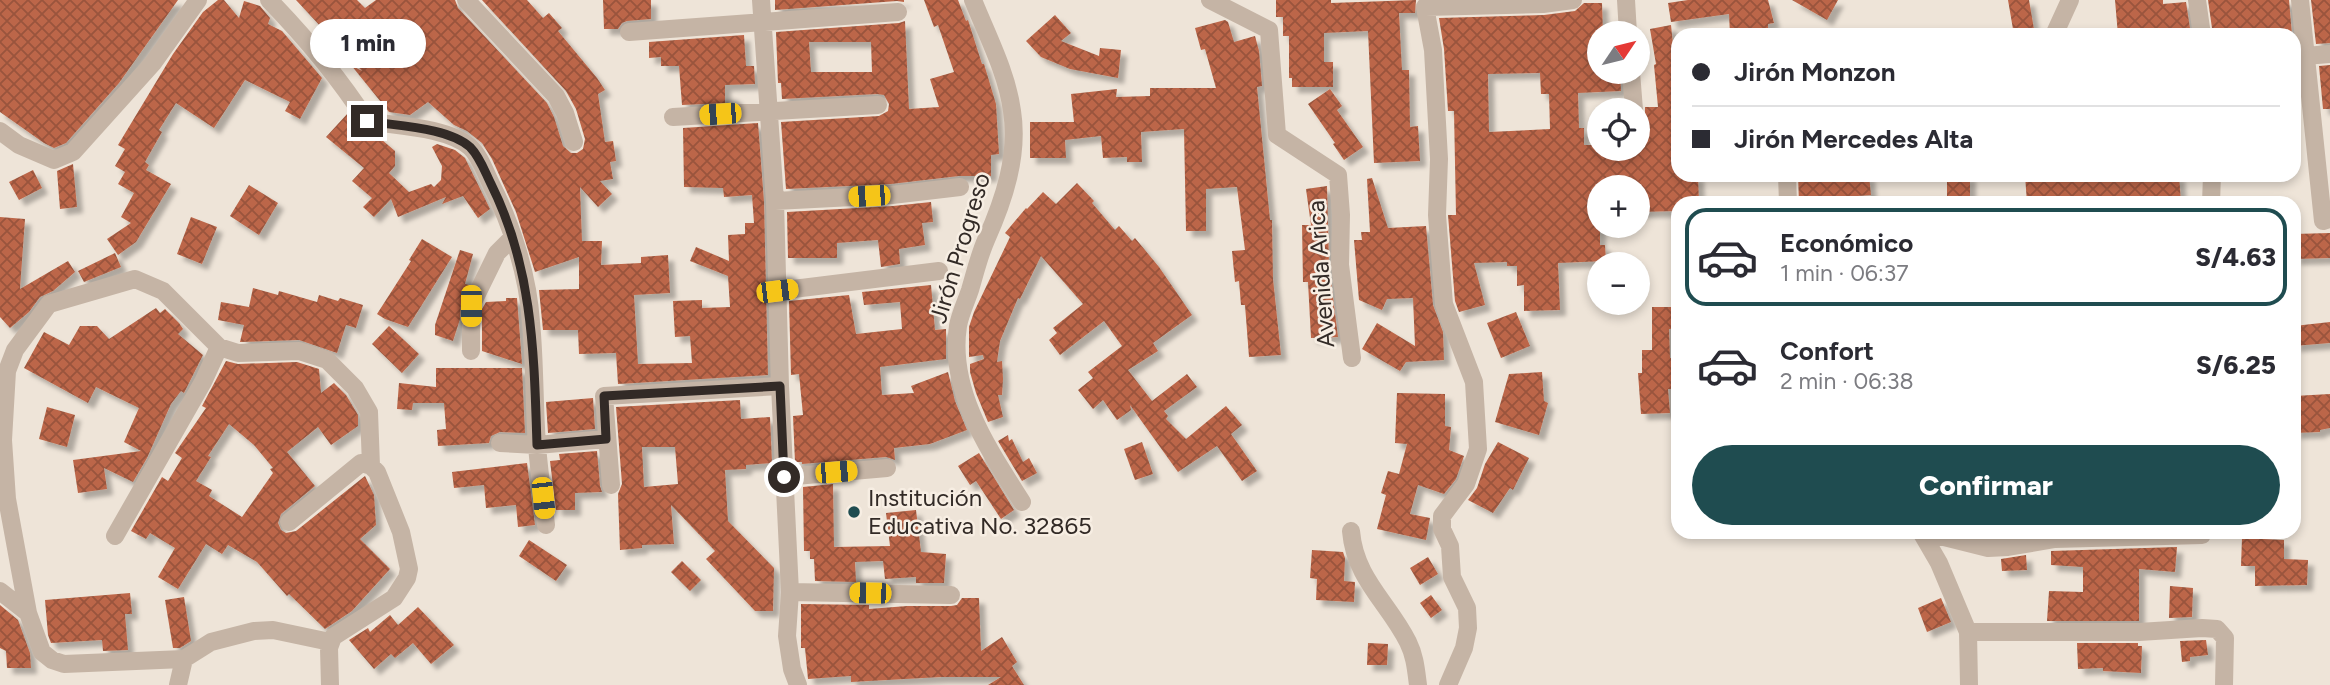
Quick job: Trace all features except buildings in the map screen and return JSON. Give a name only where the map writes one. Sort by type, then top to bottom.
[{"type":"street","points":[[0,131],[19,145],[54,160],[73,152],[153,63],[198,0]]},
{"type":"street","points":[[269,0],[324,62],[367,121],[450,136],[470,147],[481,164],[497,196],[524,279],[531,319],[537,445],[546,525]]},
{"type":"street","points":[[466,0],[556,96],[565,113],[574,142]]},
{"type":"street","points":[[761,0],[775,201],[790,592],[787,636],[792,669],[798,685]]},
{"type":"street","name":"Jirón Progreso","points":[[974,0],[1003,76],[1013,111],[1012,155],[998,212],[981,253],[958,325],[957,356],[962,387],[972,417],[1022,502]]},
{"type":"street","name":"Avenida Arica","points":[[1210,0],[1269,30],[1277,135],[1338,175],[1341,215],[1340,265],[1352,358]]},
{"type":"street","points":[[1448,685],[1464,648],[1468,628],[1467,608],[1452,577],[1450,546],[1443,528],[1442,516],[1466,484],[1478,449],[1474,382],[1444,304],[1437,215],[1439,159],[1433,50],[1427,3],[1573,0]]},
{"type":"street","points":[[1626,0],[1627,21]]},
{"type":"street","points":[[2057,28],[2070,0]]},
{"type":"street","points":[[2197,0],[2201,28]]},
{"type":"street","points":[[2300,0],[2327,220]]},
{"type":"street","points":[[629,32],[898,12]]},
{"type":"street","points":[[2305,56],[2330,54]]},
{"type":"street","points":[[673,117],[878,105]]},
{"type":"street","points":[[775,201],[892,195],[960,187]]},
{"type":"street","points":[[471,351],[471,306],[497,253],[512,238]]},
{"type":"street","points":[[777,291],[939,271]]},
{"type":"street","points":[[330,642],[273,630],[254,631],[211,642],[184,659],[104,664],[58,662],[42,652],[28,612],[8,499],[2,440],[7,370],[15,350],[49,304],[135,279],[163,291],[219,347],[238,353],[299,351],[327,360],[355,388],[369,412],[371,466]]},
{"type":"street","points":[[115,536],[219,347]]},
{"type":"street","points":[[611,485],[604,396],[780,386]]},
{"type":"street","points":[[500,443],[537,445],[606,439]]},
{"type":"street","points":[[289,522],[361,463],[371,466],[377,472],[401,531],[409,569],[407,578],[394,598],[337,632],[330,642],[330,685]]},
{"type":"street","points":[[784,477],[887,468]]},
{"type":"street","points":[[1352,531],[1358,564],[1409,643],[1418,685]]},
{"type":"street","points":[[1927,539],[1968,632],[1969,685]]},
{"type":"street","points":[[1951,539],[1988,548],[2055,539]]},
{"type":"street","points":[[0,592],[28,612]]},
{"type":"street","points":[[790,592],[951,595]]},
{"type":"street","points":[[1968,632],[2217,629],[2225,638],[2224,685]]},
{"type":"street","points":[[178,685],[184,659]]},
{"type":"place","name":"Institución Educativa No. 32865","points":[[854,512]]},
{"type":"route","points":[[367,121],[450,136],[470,147],[481,164],[497,196],[524,279],[531,319],[537,445],[606,439],[604,396],[780,386],[784,477]]}]
